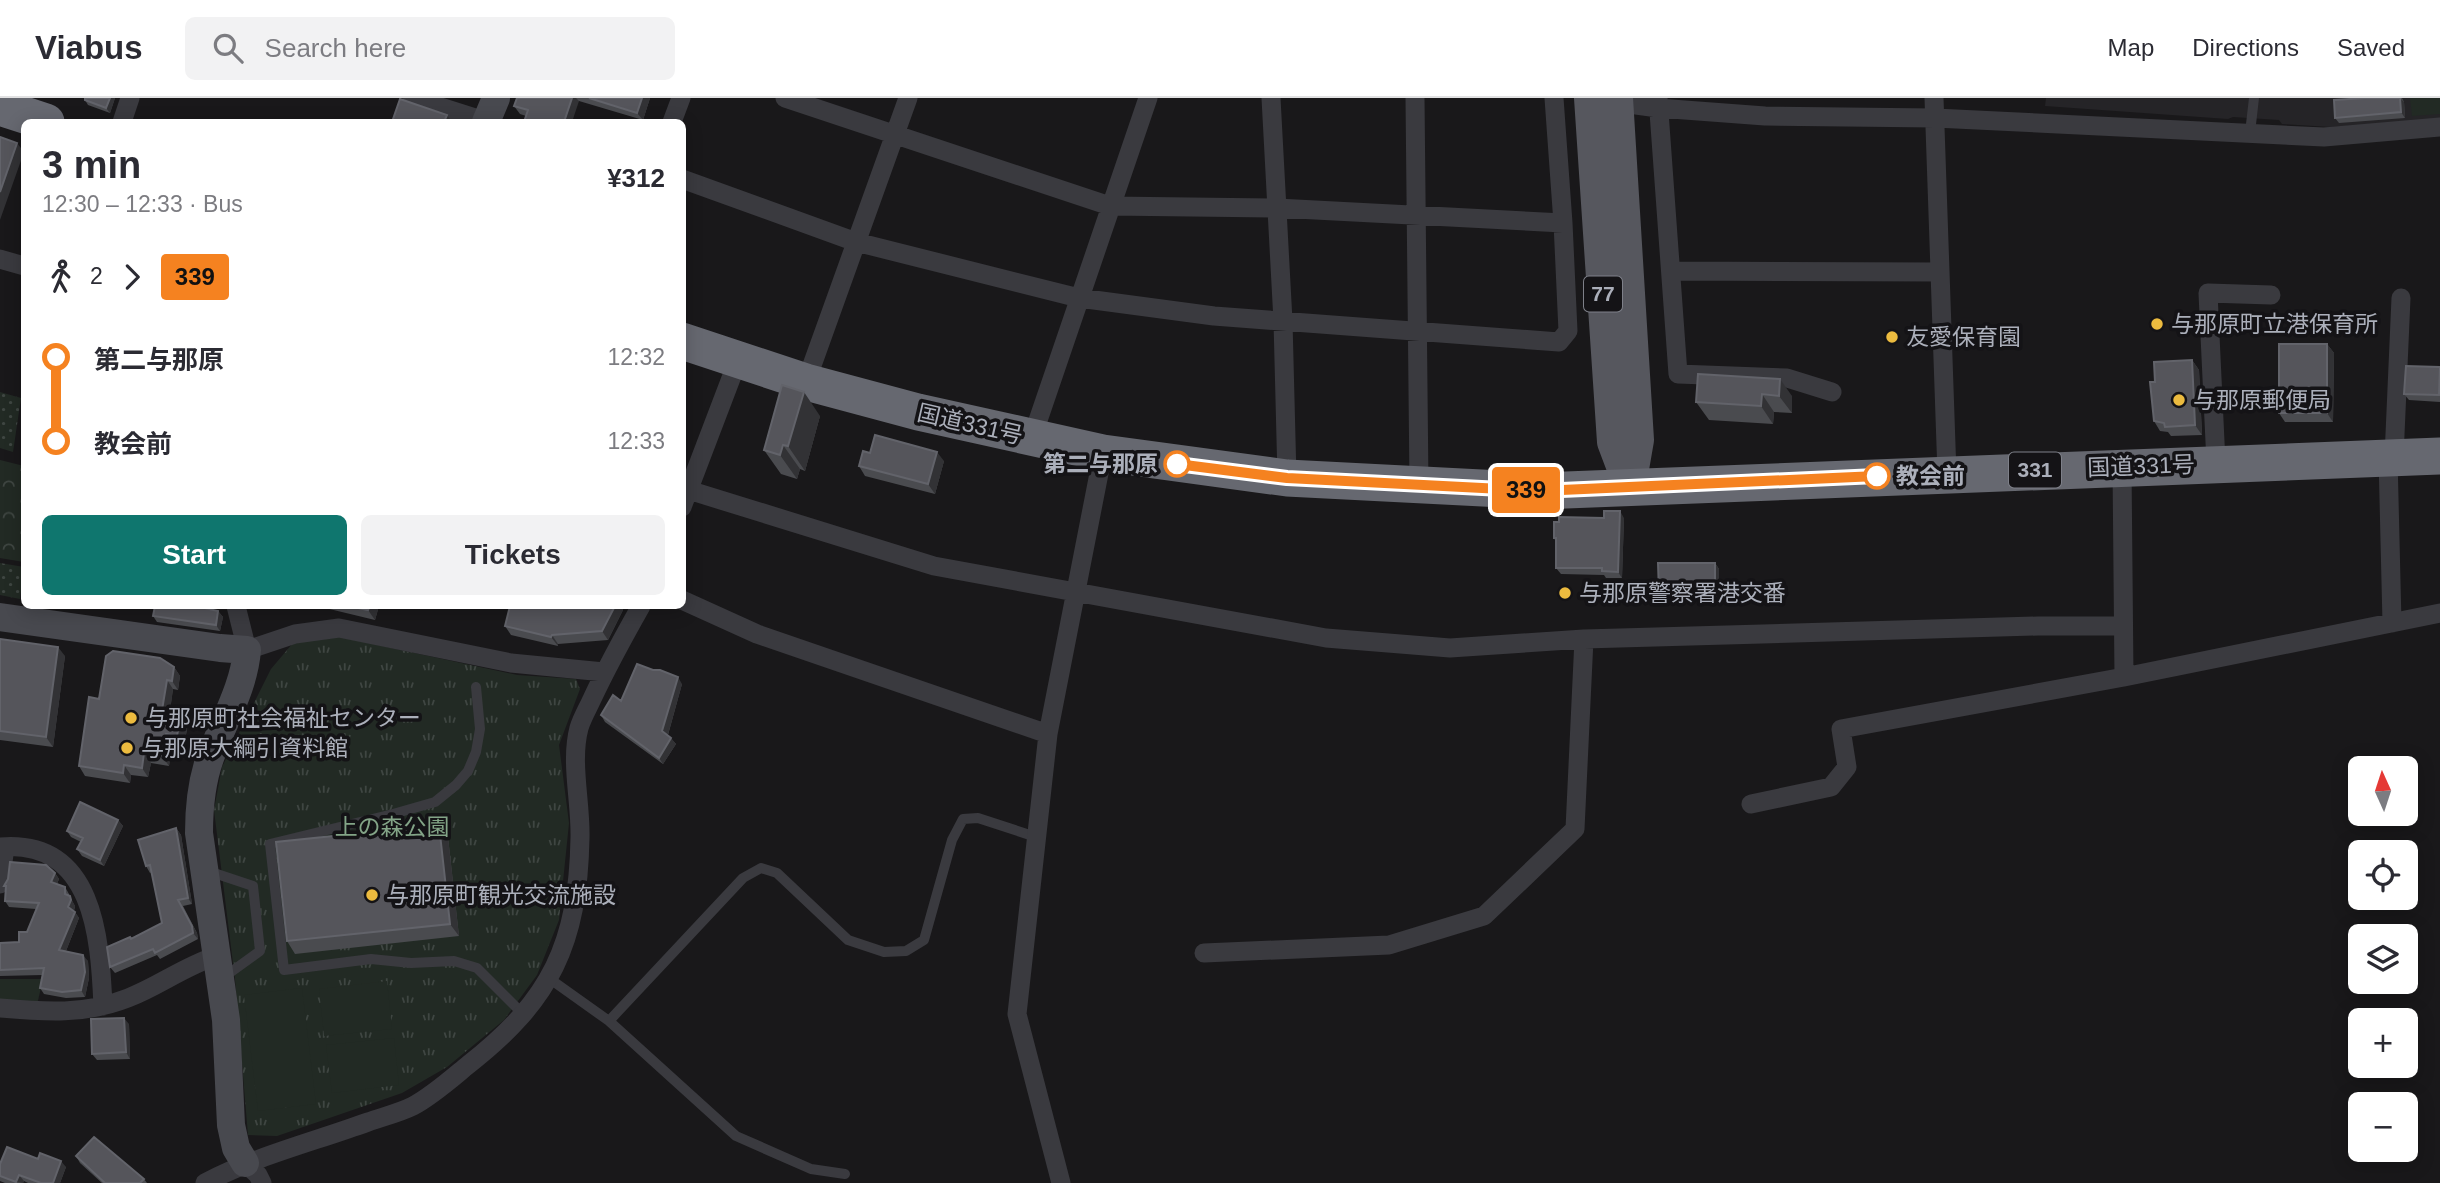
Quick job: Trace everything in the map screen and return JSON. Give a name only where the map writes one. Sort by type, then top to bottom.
[{"type":"highway","points":[[0,107],[37,119]]},
{"type":"highway","name":"国道331号","points":[[686,342],[806,382],[918,412],[1032,438],[1103,453],[1287,478],[1539,491],[2122,466],[2440,456]]},
{"type":"main road","name":"77","points":[[1600,99],[1613,442],[1630,487]]},
{"type":"street","points":[[123,119],[130,98]]},
{"type":"street","points":[[412,98],[478,119]]},
{"type":"street","points":[[488,119],[496,98]]},
{"type":"street","points":[[673,119],[681,98]]},
{"type":"street","points":[[785,98],[1110,206],[1277,208],[1563,223]]},
{"type":"street","points":[[806,382],[908,98]]},
{"type":"street","points":[[1032,438],[1148,98]]},
{"type":"street","points":[[1271,98],[1283,321],[1287,478]]},
{"type":"street","points":[[1415,98],[1419,486]]},
{"type":"street","points":[[686,180],[856,242],[1079,298],[1214,316],[1559,342],[1568,331],[1554,98]]},
{"type":"street","points":[[1934,98],[1947,474]]},
{"type":"street","points":[[1600,99],[1765,116],[1934,118],[2323,137],[2440,127]]},
{"type":"street","points":[[1658,103],[1678,374],[1787,378],[1832,392]]},
{"type":"street","points":[[0,259],[21,266]]},
{"type":"street","points":[[1671,271],[1940,272]]},
{"type":"street","points":[[2216,463],[2208,293],[2271,295]]},
{"type":"street","points":[[2392,623],[2391,457],[2401,298]]},
{"type":"street","points":[[686,492],[738,360]]},
{"type":"street","points":[[1061,1183],[1017,1014],[1048,734],[1103,453]]},
{"type":"street","points":[[2122,466],[2124,677]]},
{"type":"street","points":[[686,495],[934,566],[1326,638],[1450,649],[1584,639],[2123,626]]},
{"type":"street","points":[[686,602],[757,634],[1048,734]]},
{"type":"street","points":[[237,609],[247,650],[246,664],[209,760],[202,785],[199,823],[226,1020],[232,1125],[236,1148],[253,1173]]},
{"type":"street","points":[[205,1183],[253,1173],[413,1106],[489,1049],[524,1015],[550,979],[571,921],[577,886],[580,807],[575,749],[579,727],[604,672],[639,609]]},
{"type":"street","points":[[1751,804],[1831,787],[1847,767],[1841,729],[2124,677],[2440,613]]},
{"type":"street","points":[[0,617],[247,650],[295,634],[339,628],[511,663],[604,672]]},
{"type":"street","points":[[1204,953],[1389,946],[1484,916],[1575,829],[1584,639]]},
{"type":"street","points":[[0,884],[3,847],[26,847],[47,854],[65,867],[81,884],[92,911],[96,933],[103,1006]]},
{"type":"street","points":[[0,1008],[70,1012],[103,1006],[128,998],[190,965],[218,968]]},
{"type":"lane","points":[[2250,134],[2254,98]]},
{"type":"lane","points":[[476,687],[480,729],[476,752],[468,771],[435,802],[270,844],[284,970],[371,959],[411,963],[466,963],[486,976],[524,1015]]},
{"type":"lane","points":[[609,1021],[743,878],[761,868],[777,873],[848,940],[884,952],[906,951],[924,940],[952,840],[963,819],[978,818],[1036,837]]},
{"type":"lane","points":[[204,869],[253,886],[260,951],[218,968]]},
{"type":"lane","points":[[550,979],[609,1021],[736,1136],[811,1169],[845,1174]]},
{"type":"shaded area","points":[[2046,98],[2440,98],[2440,120],[2330,127],[2282,124],[2279,120],[2045,106]]},
{"type":"green space","points":[[2410,98],[2440,98],[2440,114],[2412,116]]},
{"type":"green space","points":[[0,392],[21,398],[13,452],[0,448]]},
{"type":"green space","points":[[0,460],[21,465],[21,562],[0,558]]},
{"type":"green space","points":[[0,563],[21,566],[20,599],[0,595]]},
{"type":"green space","name":"上の森公園","points":[[340,637],[517,675],[576,679],[580,689],[559,745],[569,823],[559,920],[537,975],[504,1020],[447,1067],[402,1093],[277,1136],[248,1135],[235,979],[214,810],[222,767],[271,669],[293,643]]},
{"type":"green space","points":[[0,979],[43,979],[37,1005],[0,1003]]},
{"type":"green space","points":[[387,981],[392,1029],[324,1036],[319,989]]},
{"type":"green space","points":[[302,988],[316,1104],[258,1111],[244,995]]},
{"type":"green space","points":[[394,1038],[399,1085],[332,1093],[326,1045]]},
{"type":"building","points":[[85,98],[110,98],[106,108]]},
{"type":"building","points":[[517,98],[572,98],[565,119],[525,119],[528,110],[514,106]]},
{"type":"building","points":[[589,98],[642,98],[637,113]]},
{"type":"building","points":[[2400,98],[2401,112],[2335,118],[2334,100]]},
{"type":"building","points":[[400,99],[447,115],[445,119],[393,119]]},
{"type":"building","points":[[0,137],[17,143],[0,192]]},
{"type":"building","points":[[2279,344],[2327,344],[2327,413],[2279,413]]},
{"type":"building","name":"与那原郵便局","points":[[2192,360],[2195,425],[2165,427],[2164,423],[2154,421],[2150,382],[2155,382],[2154,362]]},
{"type":"building","points":[[2406,366],[2440,367],[2439,395],[2404,394]]},
{"type":"building","points":[[1698,374],[1780,379],[1779,396],[1762,394],[1761,406],[1696,402]]},
{"type":"building","points":[[782,385],[804,392],[788,446],[783,445],[780,455],[764,450]]},
{"type":"building","points":[[875,435],[937,452],[928,484],[859,466],[863,451],[870,453]]},
{"type":"building","points":[[1604,511],[1620,511],[1618,572],[1602,571],[1602,568],[1556,568],[1554,522],[1559,522],[1559,517],[1604,518]]},
{"type":"building","points":[[1658,563],[1715,563],[1715,593],[1659,594]]},
{"type":"building","points":[[154,609],[218,611],[216,625],[153,616]]},
{"type":"building","points":[[509,609],[613,609],[602,631],[551,637],[505,626]]},
{"type":"building","points":[[0,639],[58,647],[46,737],[0,731]]},
{"type":"building","name":"与那原町社会福祉センター","points":[[113,651],[160,658],[174,667],[172,681],[167,680],[161,716],[180,719],[177,736],[166,734],[162,756],[144,753],[142,768],[124,765],[123,773],[79,766],[89,697],[99,699],[106,656]]},
{"type":"building","points":[[637,664],[678,677],[662,731],[671,738],[659,758],[601,715],[613,695],[621,701]]},
{"type":"building","points":[[80,802],[118,820],[100,860],[77,849],[83,838],[67,831]]},
{"type":"building","name":"与那原町観光交流施設","points":[[439,825],[450,924],[287,941],[276,842]]},
{"type":"building","points":[[176,828],[188,898],[178,900],[193,933],[155,953],[153,949],[110,967],[107,947],[130,937],[131,939],[162,923],[150,865],[146,866],[138,840]]},
{"type":"building","points":[[10,862],[46,865],[55,873],[51,882],[65,887],[65,894],[70,896],[68,907],[75,912],[59,950],[83,955],[85,972],[81,990],[62,992],[40,988],[44,968],[0,970],[0,943],[19,942],[19,932],[27,932],[39,903],[5,901],[4,886],[8,879]]},
{"type":"building","points":[[124,1018],[126,1052],[92,1054],[91,1019]]},
{"type":"building","points":[[94,1137],[144,1179],[140,1183],[105,1183],[76,1156]]},
{"type":"building","points":[[7,1147],[38,1159],[40,1153],[61,1161],[53,1183],[41,1183],[19,1175],[16,1182],[0,1176],[0,1164]]},
{"type":"bus line","name":"339","points":[[1177,464],[1287,478],[1539,491],[1877,476]]},
{"type":"place","name":"与那原町立港保育所","points":[[2157,324]]},
{"type":"place","name":"友愛保育園","points":[[1892,337]]},
{"type":"place","name":"与那原郵便局","points":[[2179,400]]},
{"type":"place","name":"第二与那原","points":[[1177,464]]},
{"type":"place","name":"教会前","points":[[1877,476]]},
{"type":"place","name":"与那原警察署港交番","points":[[1565,593]]},
{"type":"place","name":"与那原町社会福祉センター","points":[[131,718]]},
{"type":"place","name":"与那原大綱引資料館","points":[[127,748]]},
{"type":"place","name":"与那原町観光交流施設","points":[[372,895]]}]
